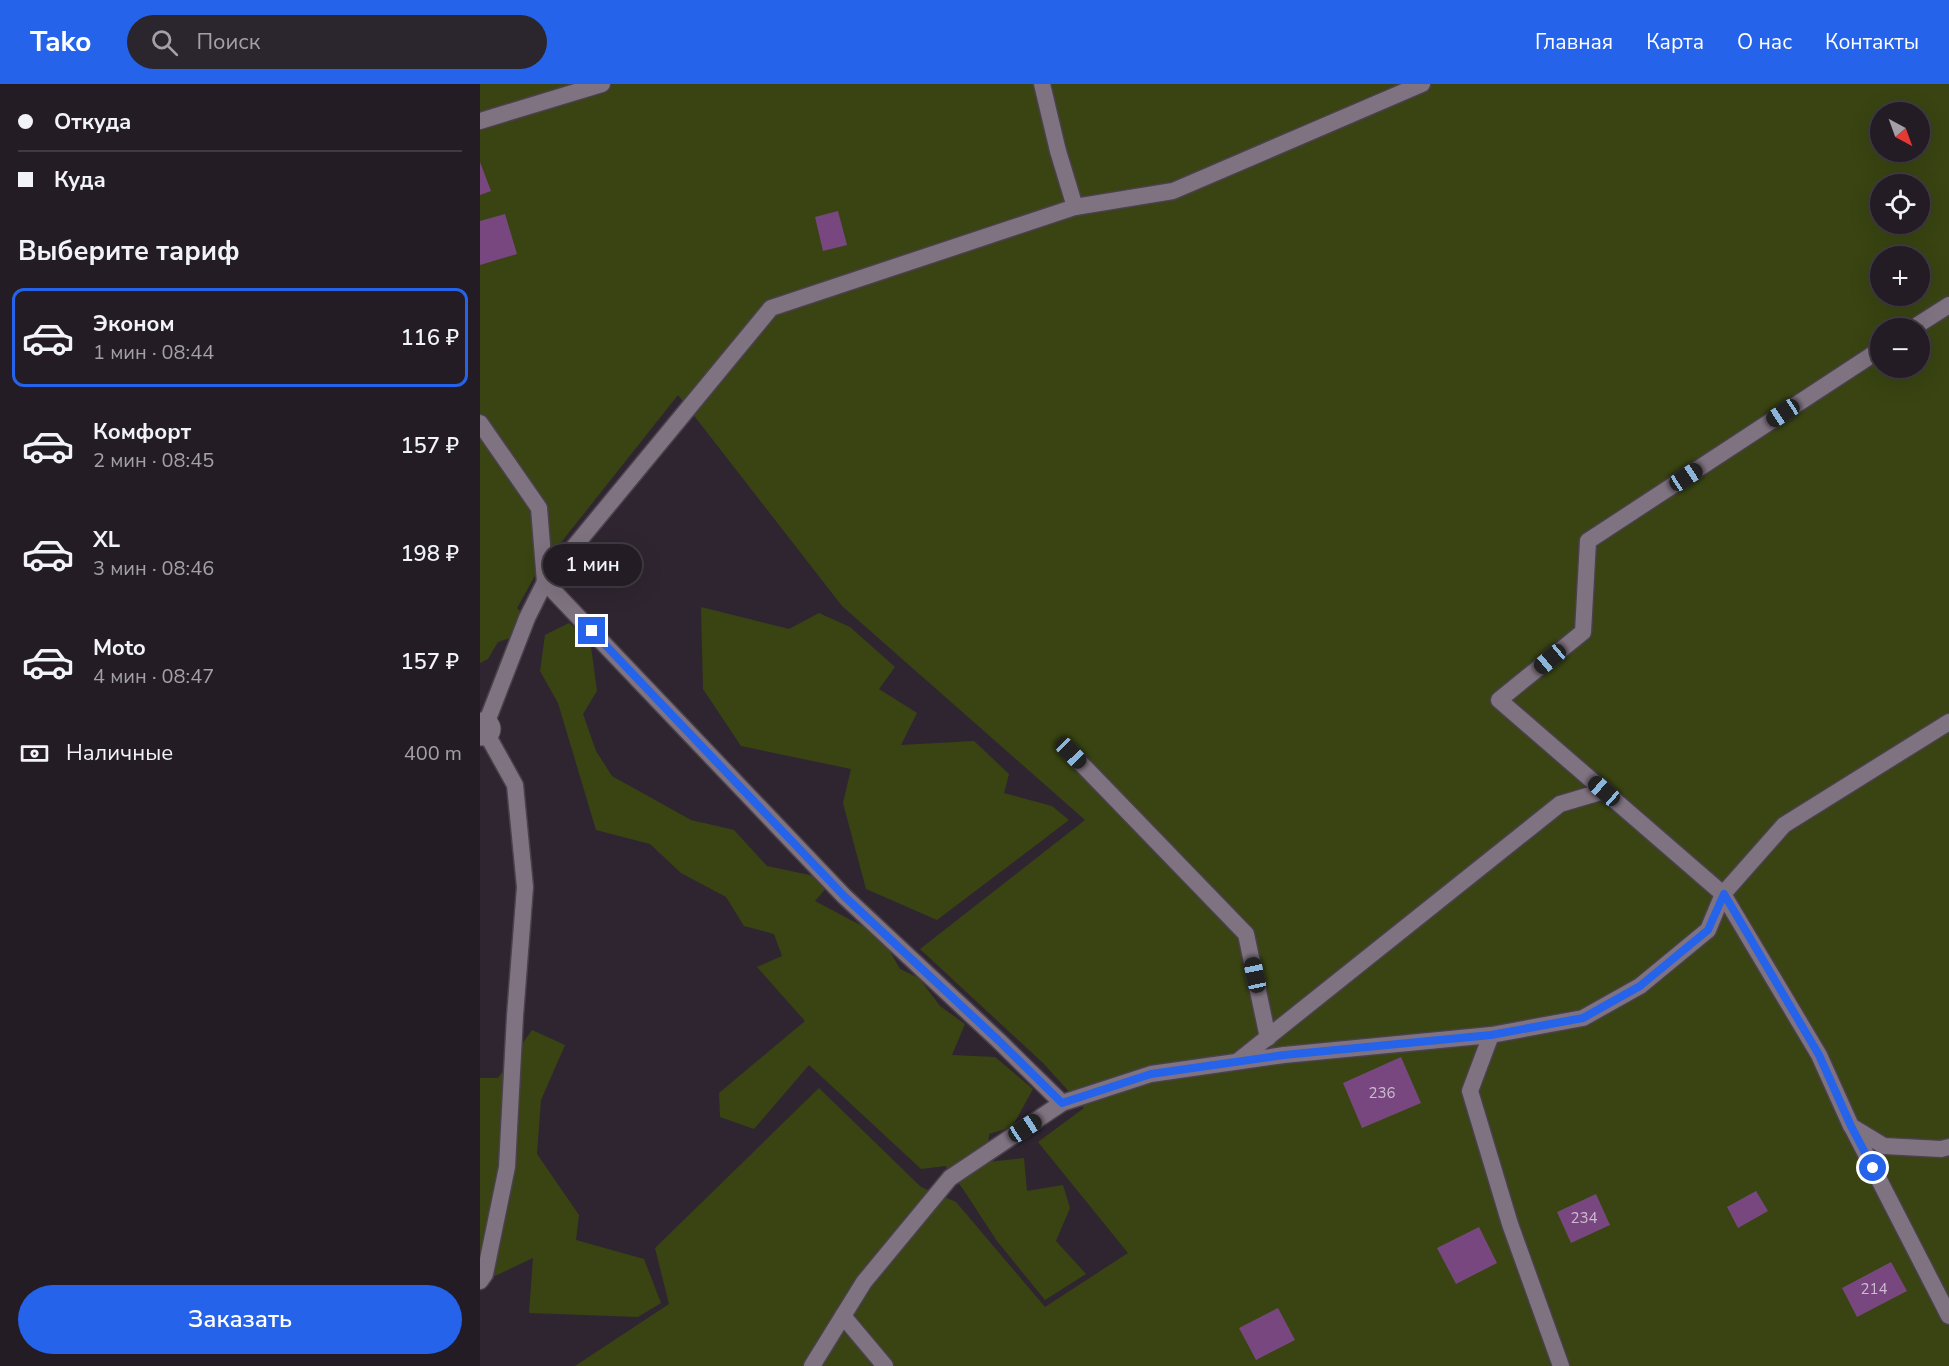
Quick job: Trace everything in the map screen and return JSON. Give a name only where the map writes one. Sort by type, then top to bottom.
[{"type":"lane","points":[[480,121],[602,84]]},
{"type":"lane","points":[[1042,84],[1058,151],[1075,207]]},
{"type":"lane","points":[[480,1281],[485,1274],[507,1167],[525,887],[515,785],[482,729],[527,618],[545,582],[771,308],[1075,207],[1173,191],[1422,84]]},
{"type":"lane","points":[[1929,318],[1949,305]]},
{"type":"lane","points":[[1870,356],[1588,542],[1583,632],[1499,700],[1724,894],[1819,1055],[1851,1126],[1949,1316]]},
{"type":"lane","points":[[480,423],[539,508],[545,582],[844,896],[1062,1103]]},
{"type":"lane","points":[[812,1366],[864,1282],[950,1178],[1062,1103],[1151,1074],[1284,1055],[1491,1035],[1583,1018],[1640,986],[1708,930],[1724,894],[1784,825],[1949,722]]},
{"type":"lane","points":[[1071,753],[1246,934],[1268,1038]]},
{"type":"lane","points":[[1237,1062],[1560,804],[1604,791]]},
{"type":"lane","points":[[1491,1035],[1470,1091],[1510,1224],[1561,1366]]},
{"type":"lane","points":[[1851,1126],[1884,1146],[1949,1148]]},
{"type":"lane","points":[[843,1316],[885,1366]]},
{"type":"green space","points":[[480,84],[1949,84],[1949,1366],[575,1366],[669,1304],[655,1248],[819,1088],[921,1187],[956,1202],[1045,1307],[1128,1253],[1038,1142],[1084,1108],[1043,1063],[920,949],[1085,820],[842,606],[678,395],[536,574],[517,608],[520,611],[510,638],[498,642],[488,659],[480,663]]},
{"type":"green space","points":[[701,607],[789,629],[819,613],[850,627],[895,667],[879,689],[917,713],[901,745],[974,741],[1009,774],[1004,793],[1052,806],[1069,820],[937,920],[866,889],[843,803],[851,769],[741,746],[703,689]]},
{"type":"green space","points":[[569,623],[590,639],[597,691],[583,714],[596,751],[612,776],[691,820],[734,830],[767,866],[819,877],[827,887],[815,901],[881,936],[900,969],[919,978],[940,1006],[965,1024],[952,1055],[995,1057],[1033,1089],[1012,1127],[989,1134],[987,1162],[1024,1158],[1027,1191],[1063,1185],[1070,1208],[1056,1241],[1086,1274],[1045,1300],[997,1241],[945,1166],[921,1169],[809,1065],[754,1129],[720,1117],[719,1093],[805,1021],[757,967],[782,956],[774,934],[744,926],[726,897],[681,873],[650,844],[596,830],[558,703],[540,671],[545,635]]},
{"type":"green space","points":[[532,1030],[565,1045],[541,1100],[537,1154],[579,1215],[576,1240],[644,1259],[661,1303],[638,1317],[529,1313],[533,1258],[495,1276],[480,1260],[480,1078],[498,1078]]},
{"type":"building","points":[[480,162],[491,191],[480,195]]},
{"type":"building","points":[[838,211],[847,245],[823,251],[815,217]]},
{"type":"building","points":[[505,214],[517,254],[480,265],[480,221]]},
{"type":"building","points":[[1401,1057],[1421,1103],[1362,1128],[1343,1083]]},
{"type":"building","points":[[1756,1191],[1768,1211],[1738,1228],[1727,1207]]},
{"type":"building","points":[[1596,1194],[1610,1225],[1571,1243],[1557,1212]]},
{"type":"building","points":[[1479,1227],[1497,1263],[1456,1284],[1437,1248]]},
{"type":"building","points":[[1891,1262],[1907,1291],[1857,1317],[1842,1288]]},
{"type":"building","points":[[1278,1308],[1295,1340],[1256,1360],[1239,1328]]},
{"type":"route","points":[[592,631],[844,896],[1062,1103],[1151,1074],[1284,1055],[1491,1035],[1583,1018],[1640,986],[1708,930],[1724,894],[1819,1055],[1873,1168]]}]
